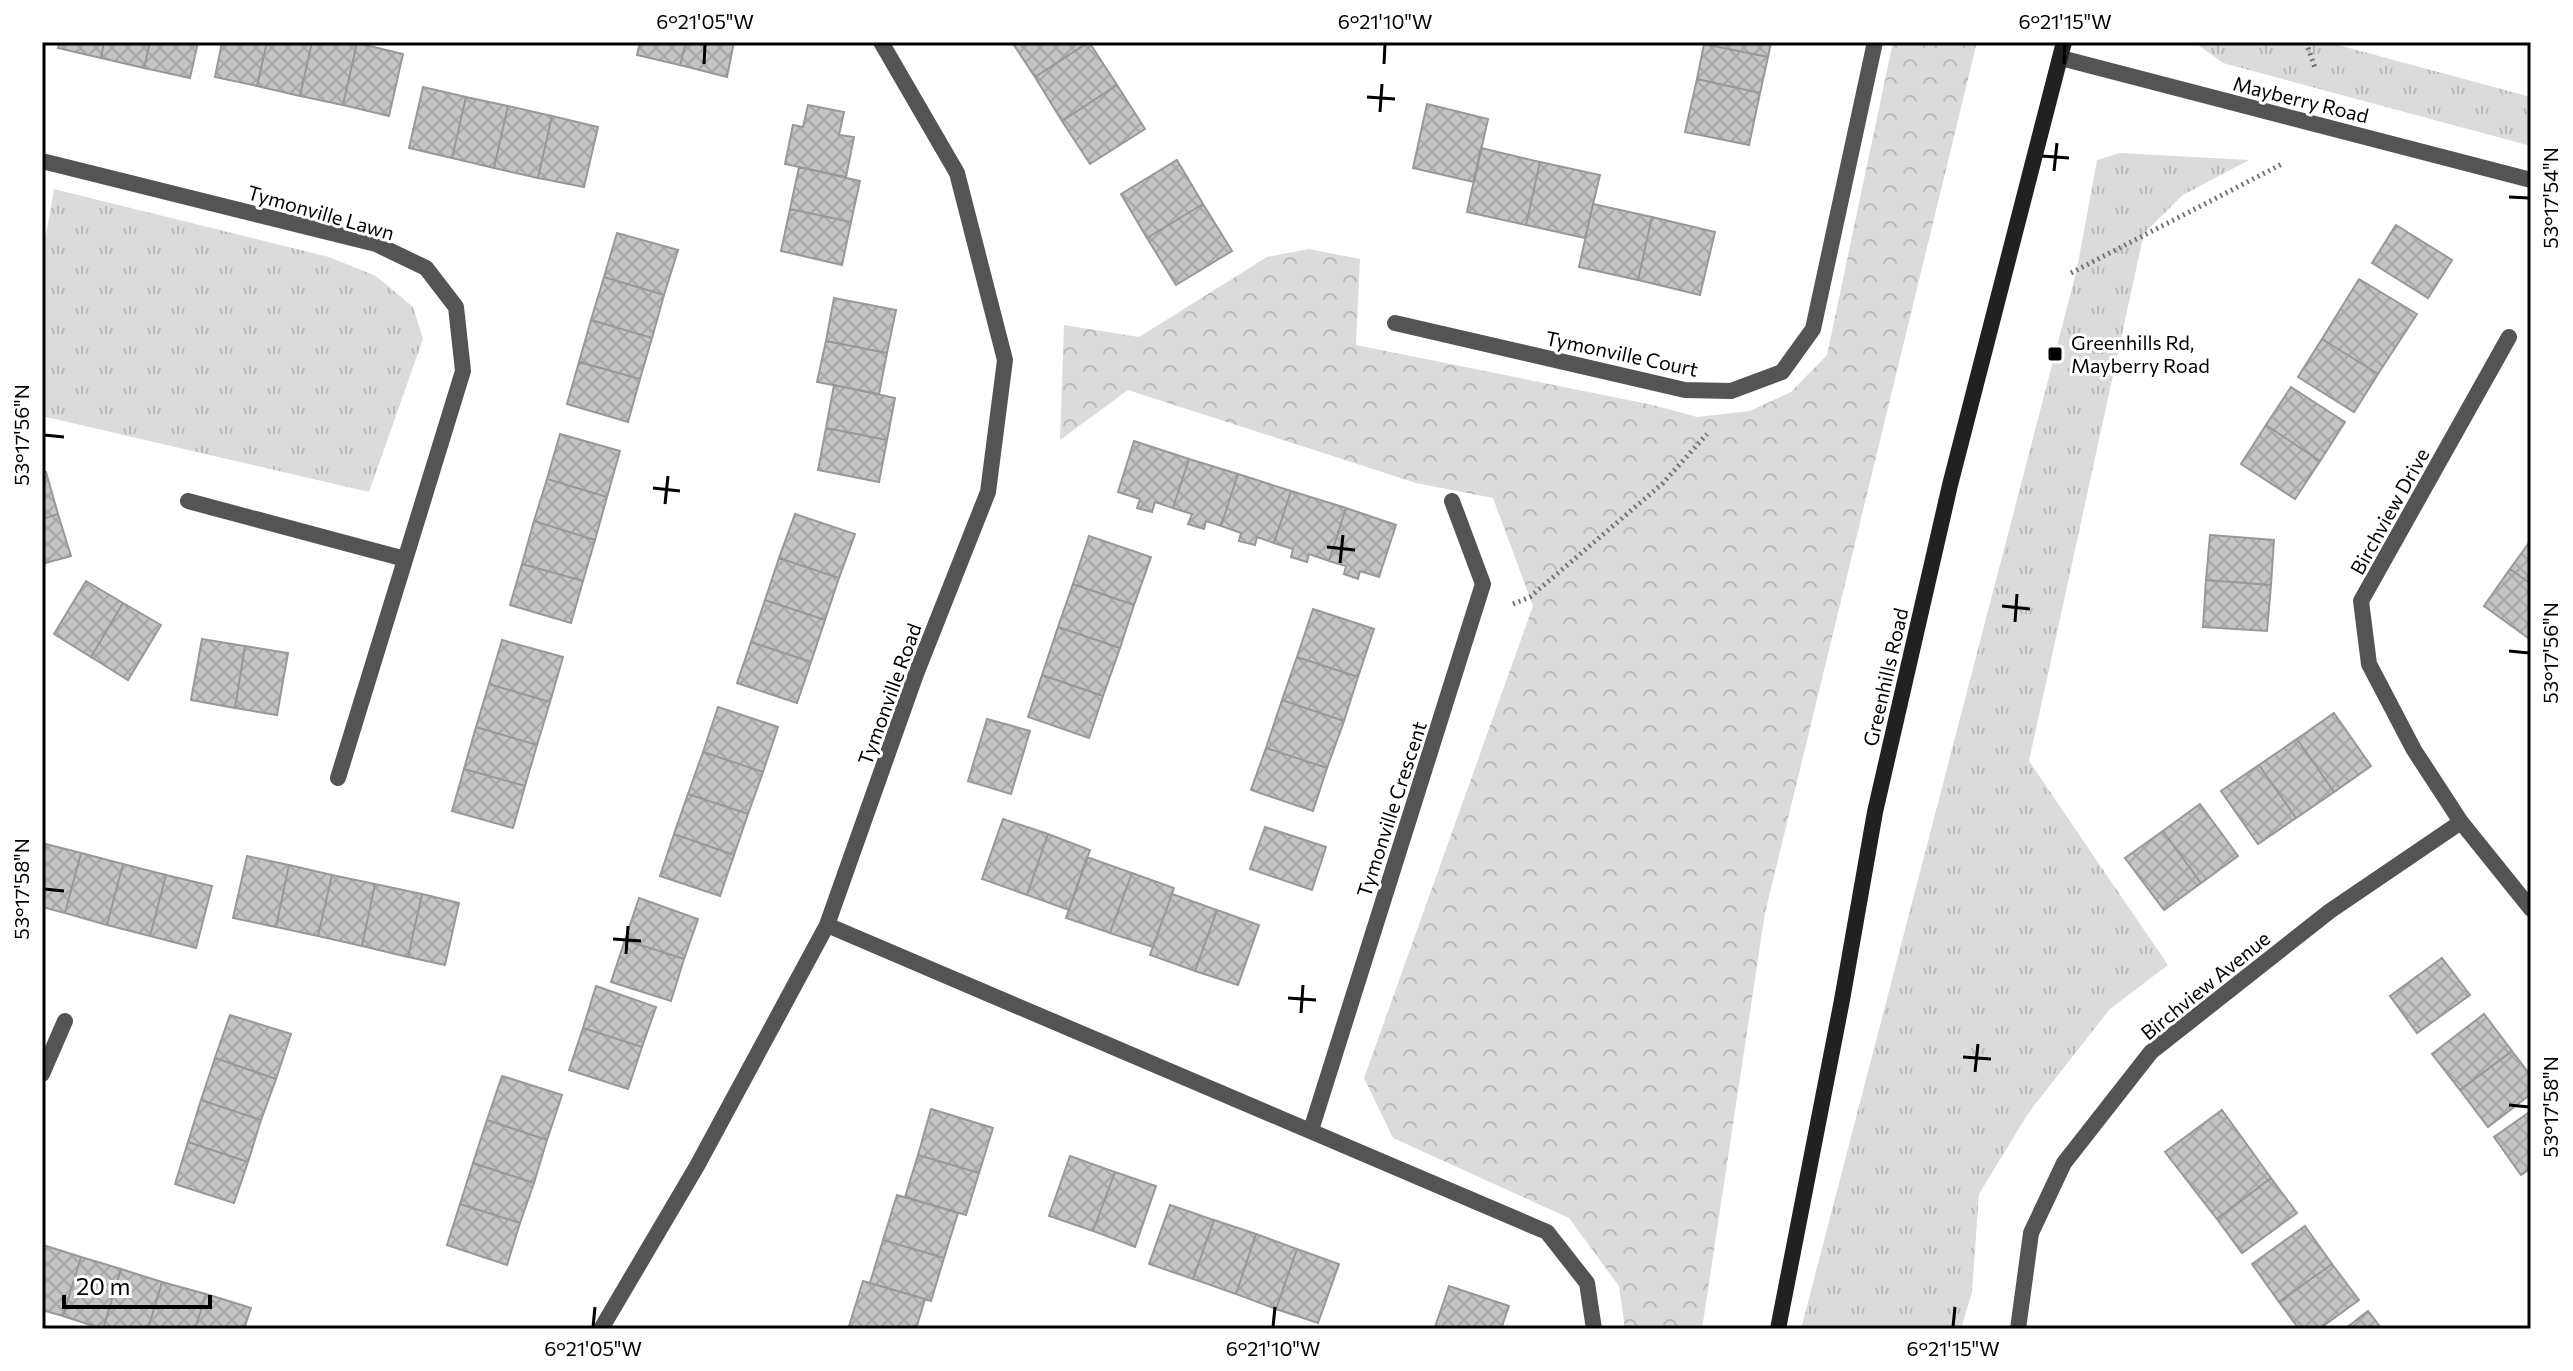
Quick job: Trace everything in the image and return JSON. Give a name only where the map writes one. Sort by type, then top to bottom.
[{"type":"main road","name":"Greenhills Road","points":[[1778,1329],[1875,812],[1950,485],[2063,50]]},
{"type":"street","name":"Tymonville Road","points":[[601,1329],[697,1166],[827,925],[916,674],[988,492],[1005,360],[957,173],[881,42]]},
{"type":"street","name":"Tymonville Court","points":[[1395,323],[1685,390],[1731,391],[1782,372],[1813,329],[1875,42]]},
{"type":"street","name":"Mayberry Road","points":[[2063,50],[2531,180]]},
{"type":"street","name":"Tymonville Lawn","points":[[42,161],[376,244],[426,268],[456,307],[463,371],[338,778]]},
{"type":"street","name":"Birchview Drive","points":[[2509,337],[2361,601],[2369,664],[2414,750],[2461,822],[2531,909]]},
{"type":"street","points":[[188,501],[405,559]]},
{"type":"street","name":"Tymonville Crescent","points":[[1311,1130],[1483,584],[1452,501]]},
{"type":"street","name":"Birchview Avenue","points":[[2021,1328],[2031,1233],[2064,1163],[2151,1052],[2330,911],[2461,822]]},
{"type":"street","points":[[827,925],[1547,1232],[1587,1283],[1594,1329]]},
{"type":"street","points":[[42,1074],[65,1021]]},
{"type":"path","points":[[2306,42],[2315,68]]},
{"type":"path","points":[[2071,273],[2284,163]]},
{"type":"path","points":[[1471,621],[1530,597],[1662,484],[1707,434]]},
{"type":"green space","points":[[1893,42],[1977,42],[1765,913],[1702,1329],[1625,1329],[1619,1286],[1569,1218],[1393,1138],[1364,1078],[1533,606],[1493,498],[1416,483],[1128,390],[1060,440],[1064,325],[1139,337],[1267,257],[1309,249],[1360,259],[1356,345],[1653,405],[1697,417],[1750,411],[1791,392],[1827,355]]},
{"type":"green space","points":[[2194,42],[2327,42],[2531,97],[2531,146],[2223,63]]},
{"type":"green space","points":[[2120,153],[2249,160],[2183,195],[2144,233],[2029,761],[2168,965],[2110,1009],[2029,1112],[1979,1194],[1972,1292],[1961,1329],[1801,1329],[2077,269],[2097,160]]},
{"type":"green space","points":[[54,189],[329,257],[376,276],[413,307],[423,339],[369,492],[42,416],[42,258]]},
{"type":"building","points":[[60,42],[104,42],[101,58],[58,48]]},
{"type":"building","points":[[104,42],[150,42],[144,68],[101,58]]},
{"type":"building","points":[[150,42],[198,42],[190,78],[144,68]]},
{"type":"building","points":[[222,42],[267,42],[257,86],[215,77]]},
{"type":"building","points":[[267,42],[312,42],[300,96],[257,86]]},
{"type":"building","points":[[312,42],[357,43],[343,105],[300,96]]},
{"type":"building","points":[[640,42],[686,42],[680,65],[637,55]]},
{"type":"building","points":[[686,42],[734,42],[727,77],[680,65]]},
{"type":"building","points":[[1012,42],[1089,42],[1035,77]]},
{"type":"building","points":[[1089,42],[1117,85],[1062,121],[1035,77]]},
{"type":"building","points":[[1704,42],[1771,42],[1768,57]]},
{"type":"building","points":[[357,43],[403,54],[389,116],[343,105]]},
{"type":"building","points":[[1704,44],[1768,57],[1760,93],[1697,79]]},
{"type":"building","points":[[1697,79],[1760,93],[1749,145],[1685,132]]},
{"type":"building","points":[[1117,85],[1145,129],[1090,164],[1062,121]]},
{"type":"building","points":[[423,87],[466,97],[452,158],[409,148]]},
{"type":"building","points":[[466,97],[508,106],[494,168],[452,158]]},
{"type":"building","points":[[1427,104],[1488,119],[1474,182],[1413,168]]},
{"type":"building","points":[[808,105],[844,112],[839,135],[854,137],[846,177],[785,164],[793,125],[803,127]]},
{"type":"building","points":[[508,106],[552,116],[538,178],[494,168]]},
{"type":"building","points":[[552,116],[598,127],[584,187],[538,178]]},
{"type":"building","points":[[1481,148],[1540,162],[1526,225],[1467,212]]},
{"type":"building","points":[[1177,160],[1203,204],[1147,238],[1121,194]]},
{"type":"building","points":[[1540,162],[1600,175],[1585,238],[1526,225]]},
{"type":"building","points":[[799,167],[860,181],[851,222],[790,209]]},
{"type":"building","points":[[1203,204],[1232,251],[1176,285],[1147,238]]},
{"type":"building","points":[[1593,204],[1652,217],[1638,280],[1579,267]]},
{"type":"building","points":[[790,209],[851,222],[842,265],[781,251]]},
{"type":"building","points":[[1652,217],[1715,232],[1700,295],[1638,280]]},
{"type":"building","points":[[2396,225],[2452,260],[2428,298],[2372,263]]},
{"type":"building","points":[[617,233],[678,250],[664,295],[604,277]]},
{"type":"building","points":[[604,277],[664,295],[652,338],[591,320]]},
{"type":"building","points":[[2359,279],[2417,314],[2378,374],[2322,339]]},
{"type":"building","points":[[834,298],[896,310],[887,353],[826,341]]},
{"type":"building","points":[[591,320],[652,338],[640,379],[579,362]]},
{"type":"building","points":[[2322,339],[2378,374],[2354,412],[2298,377]]},
{"type":"building","points":[[826,341],[887,353],[879,394],[817,382]]},
{"type":"building","points":[[579,362],[640,379],[628,422],[567,404]]},
{"type":"building","points":[[834,385],[895,398],[887,440],[826,428]]},
{"type":"building","points":[[2291,387],[2345,422],[2320,461],[2266,425]]},
{"type":"building","points":[[2266,425],[2320,461],[2295,499],[2241,464]]},
{"type":"building","points":[[826,428],[887,440],[879,482],[818,470]]},
{"type":"building","points":[[560,434],[620,451],[607,497],[547,479]]},
{"type":"building","points":[[1134,441],[1189,459],[1173,508],[1155,502],[1152,512],[1137,508],[1140,499],[1118,492]]},
{"type":"building","points":[[1189,459],[1238,474],[1221,526],[1206,521],[1204,529],[1188,524],[1192,514],[1173,508]]},
{"type":"building","points":[[46,472],[58,514],[42,519],[42,473]]},
{"type":"building","points":[[1238,474],[1291,491],[1274,543],[1257,537],[1255,545],[1239,541],[1241,533],[1221,526]]},
{"type":"building","points":[[547,479],[607,497],[595,540],[534,521]]},
{"type":"building","points":[[1291,491],[1346,508],[1329,561],[1309,554],[1307,562],[1291,557],[1293,549],[1274,543]]},
{"type":"building","points":[[1346,508],[1396,525],[1379,577],[1360,571],[1358,579],[1344,574],[1346,566],[1329,561]]},
{"type":"building","points":[[58,514],[71,556],[42,564],[42,519]]},
{"type":"building","points":[[795,514],[855,534],[839,578],[779,558]]},
{"type":"building","points":[[534,521],[595,540],[583,581],[522,564]]},
{"type":"building","points":[[2210,535],[2274,540],[2271,585],[2206,580]]},
{"type":"building","points":[[1089,536],[1151,557],[1134,605],[1073,584]]},
{"type":"building","points":[[2531,540],[2531,584],[2510,569]]},
{"type":"building","points":[[779,558],[839,578],[825,620],[765,600]]},
{"type":"building","points":[[522,564],[583,581],[571,623],[510,605]]},
{"type":"building","points":[[2510,569],[2531,584],[2531,640],[2484,606]]},
{"type":"building","points":[[2206,580],[2271,585],[2267,631],[2203,627]]},
{"type":"building","points":[[86,581],[123,603],[91,657],[54,634]]},
{"type":"building","points":[[1073,584],[1134,605],[1120,648],[1058,627]]},
{"type":"building","points":[[765,600],[825,620],[811,662],[751,642]]},
{"type":"building","points":[[123,603],[161,625],[128,680],[91,657]]},
{"type":"building","points":[[1313,609],[1374,629],[1358,677],[1297,657]]},
{"type":"building","points":[[1058,627],[1120,648],[1103,696],[1042,675]]},
{"type":"building","points":[[202,639],[245,646],[235,708],[191,700]]},
{"type":"building","points":[[502,640],[563,657],[550,702],[489,684]]},
{"type":"building","points":[[751,642],[811,662],[797,703],[737,683]]},
{"type":"building","points":[[245,646],[288,653],[277,715],[235,708]]},
{"type":"building","points":[[1297,657],[1358,677],[1344,721],[1282,700]]},
{"type":"building","points":[[1042,675],[1103,696],[1089,738],[1028,717]]},
{"type":"building","points":[[489,684],[550,702],[537,745],[476,727]]},
{"type":"building","points":[[1282,700],[1344,721],[1327,768],[1266,748]]},
{"type":"building","points":[[718,707],[778,727],[763,772],[703,752]]},
{"type":"building","points":[[2334,713],[2371,766],[2334,792],[2297,739]]},
{"type":"building","points":[[987,719],[1030,731],[1011,794],[968,781]]},
{"type":"building","points":[[476,727],[537,745],[525,786],[464,769]]},
{"type":"building","points":[[2297,739],[2334,792],[2296,818],[2259,765]]},
{"type":"building","points":[[1266,748],[1327,768],[1313,811],[1251,790]]},
{"type":"building","points":[[703,752],[763,772],[748,814],[688,794]]},
{"type":"building","points":[[2259,765],[2296,818],[2258,844],[2221,791]]},
{"type":"building","points":[[464,769],[525,786],[513,828],[452,811]]},
{"type":"building","points":[[688,794],[748,814],[734,855],[674,834]]},
{"type":"building","points":[[2200,804],[2238,856],[2201,883],[2163,831]]},
{"type":"building","points":[[1003,819],[1048,834],[1027,895],[982,879]]},
{"type":"building","points":[[1265,827],[1326,847],[1312,890],[1250,869]]},
{"type":"building","points":[[2163,831],[2201,883],[2164,910],[2125,858]]},
{"type":"building","points":[[674,834],[734,855],[720,896],[660,876]]},
{"type":"building","points":[[1048,834],[1090,850],[1069,910],[1027,895]]},
{"type":"building","points":[[42,843],[81,853],[65,913],[42,907]]},
{"type":"building","points":[[81,853],[123,864],[107,925],[65,913]]},
{"type":"building","points":[[247,856],[289,865],[276,927],[233,918]]},
{"type":"building","points":[[1087,857],[1132,873],[1110,933],[1066,918]]},
{"type":"building","points":[[123,864],[166,875],[150,936],[107,925]]},
{"type":"building","points":[[289,865],[332,875],[318,936],[276,927]]},
{"type":"building","points":[[1132,873],[1174,888],[1153,947],[1110,933]]},
{"type":"building","points":[[166,875],[212,886],[196,948],[150,936]]},
{"type":"building","points":[[332,875],[375,884],[362,946],[318,936]]},
{"type":"building","points":[[375,884],[422,894],[408,957],[362,946]]},
{"type":"building","points":[[422,894],[459,903],[445,965],[408,957]]},
{"type":"building","points":[[1172,894],[1217,910],[1195,971],[1150,955]]},
{"type":"building","points":[[639,898],[698,919],[684,959],[625,940]]},
{"type":"building","points":[[1217,910],[1259,925],[1238,985],[1195,971]]},
{"type":"building","points":[[625,940],[684,959],[671,1001],[611,982]]},
{"type":"building","points":[[2442,958],[2470,995],[2417,1033],[2390,996]]},
{"type":"building","points":[[596,986],[656,1007],[642,1047],[583,1028]]},
{"type":"building","points":[[2484,1014],[2512,1051],[2460,1090],[2432,1054]]},
{"type":"building","points":[[230,1015],[291,1034],[276,1079],[215,1058]]},
{"type":"building","points":[[583,1028],[642,1047],[628,1089],[569,1070]]},
{"type":"building","points":[[2512,1051],[2531,1076],[2531,1094],[2488,1127],[2460,1090]]},
{"type":"building","points":[[215,1058],[276,1079],[261,1120],[201,1100]]},
{"type":"building","points":[[502,1076],[562,1095],[547,1140],[487,1120]]},
{"type":"building","points":[[201,1100],[261,1120],[248,1162],[188,1142]]},
{"type":"building","points":[[931,1109],[993,1128],[979,1173],[918,1155]]},
{"type":"building","points":[[2222,1110],[2271,1178],[2217,1219],[2165,1152]]},
{"type":"building","points":[[2531,1111],[2531,1168],[2521,1175],[2494,1137]]},
{"type":"building","points":[[487,1120],[547,1140],[534,1183],[473,1163]]},
{"type":"building","points":[[188,1142],[248,1162],[234,1203],[175,1184]]},
{"type":"building","points":[[918,1155],[979,1173],[966,1215],[905,1197]]},
{"type":"building","points":[[1070,1156],[1115,1172],[1093,1231],[1049,1216]]},
{"type":"building","points":[[473,1163],[534,1183],[520,1223],[460,1204]]},
{"type":"building","points":[[1115,1172],[1156,1186],[1135,1247],[1093,1231]]},
{"type":"building","points":[[2271,1178],[2297,1213],[2242,1253],[2217,1219]]},
{"type":"building","points":[[897,1195],[958,1213],[944,1258],[883,1240]]},
{"type":"building","points":[[460,1204],[520,1223],[507,1265],[447,1245]]},
{"type":"building","points":[[1170,1205],[1214,1220],[1193,1279],[1149,1264]]},
{"type":"building","points":[[1214,1220],[1256,1234],[1236,1294],[1193,1279]]},
{"type":"building","points":[[2305,1226],[2332,1264],[2279,1302],[2252,1264]]},
{"type":"building","points":[[1256,1234],[1297,1249],[1276,1309],[1236,1294]]},
{"type":"building","points":[[883,1240],[944,1258],[931,1301],[870,1283]]},
{"type":"building","points":[[43,1245],[81,1257],[63,1316],[42,1310]]},
{"type":"building","points":[[1297,1249],[1339,1264],[1318,1323],[1276,1309]]},
{"type":"building","points":[[81,1257],[121,1269],[103,1329],[63,1316]]},
{"type":"building","points":[[2332,1264],[2359,1300],[2319,1329],[2299,1329],[2279,1302]]},
{"type":"building","points":[[121,1269],[162,1282],[148,1329],[103,1329]]},
{"type":"building","points":[[863,1281],[925,1299],[916,1329],[859,1329],[849,1326]]},
{"type":"building","points":[[162,1282],[206,1294],[195,1329],[148,1329]]},
{"type":"building","points":[[1449,1286],[1509,1306],[1501,1329],[1435,1327]]},
{"type":"building","points":[[206,1294],[251,1308],[244,1329],[195,1329]]},
{"type":"building","points":[[2368,1311],[2382,1329],[2345,1329]]},
{"type":"place","name":"Greenhills Rd, Mayberry Road","points":[[2055,354]]}]
